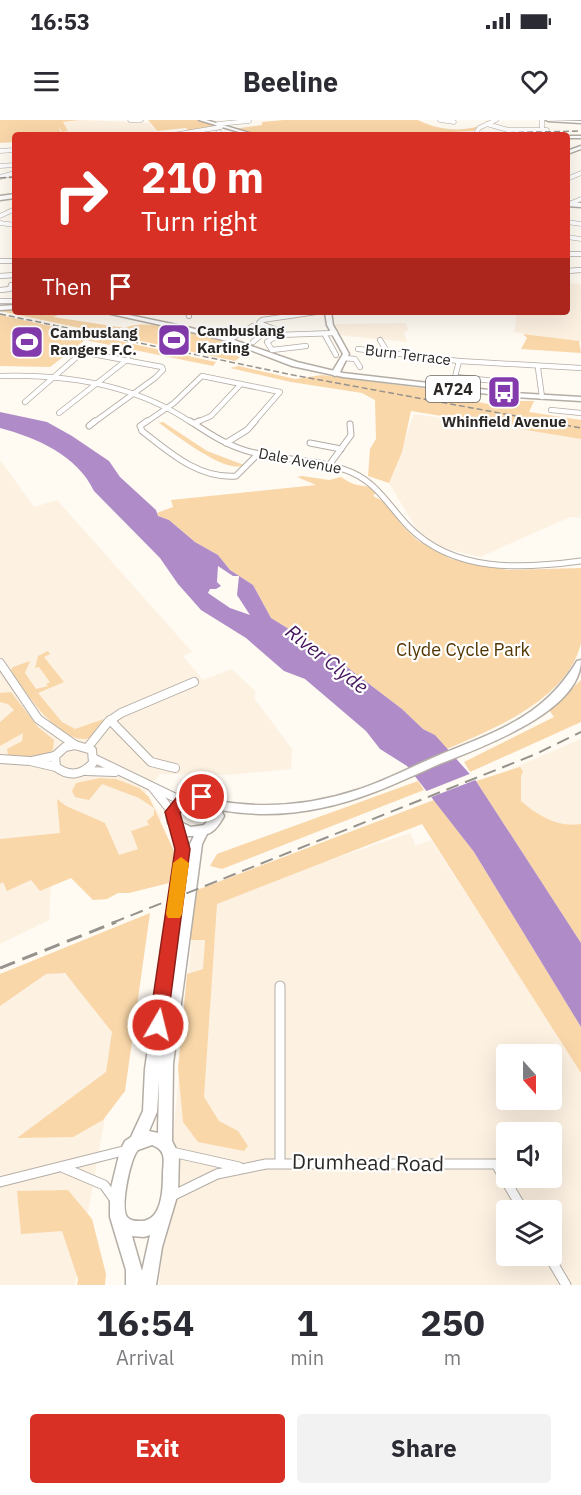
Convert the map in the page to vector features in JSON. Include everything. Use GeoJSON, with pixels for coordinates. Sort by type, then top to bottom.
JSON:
{"type":"FeatureCollection","features":[{"type":"Feature","properties":{"kind":"street"},"geometry":{"type":"LineString","coordinates":[[130,120],[139,121]]}},
{"type":"Feature","properties":{"kind":"street"},"geometry":{"type":"LineString","coordinates":[[201,120],[219,131],[249,121]]}},
{"type":"Feature","properties":{"kind":"street"},"geometry":{"type":"LineString","coordinates":[[440,120],[454,122]]}},
{"type":"Feature","properties":{"kind":"street"},"geometry":{"type":"LineString","coordinates":[[476,132],[496,120]]}},
{"type":"Feature","properties":{"kind":"street"},"geometry":{"type":"LineString","coordinates":[[542,120],[542,130]]}},
{"type":"Feature","properties":{"kind":"street"},"geometry":{"type":"LineString","coordinates":[[548,120],[581,122]]}},
{"type":"Feature","properties":{"kind":"street"},"geometry":{"type":"LineString","coordinates":[[487,124],[508,130],[547,130]]}},
{"type":"Feature","properties":{"kind":"street"},"geometry":{"type":"LineString","coordinates":[[0,290],[10,290],[11,285]]}},
{"type":"Feature","properties":{"kind":"street","name":"A724"},"geometry":{"type":"LineString","coordinates":[[129,315],[229,340],[267,356],[335,374],[452,389],[581,398]]}},
{"type":"Feature","properties":{"kind":"street"},"geometry":{"type":"LineString","coordinates":[[280,334],[277,330],[259,323],[262,320],[296,315]]}},
{"type":"Feature","properties":{"kind":"street"},"geometry":{"type":"LineString","coordinates":[[329,315],[346,354],[335,374]]}},
{"type":"Feature","properties":{"kind":"street"},"geometry":{"type":"LineString","coordinates":[[229,340],[252,326],[267,332],[253,342]]}},
{"type":"Feature","properties":{"kind":"street"},"geometry":{"type":"LineString","coordinates":[[306,346],[272,350],[267,342],[280,334],[335,333]]}},
{"type":"Feature","properties":{"kind":"street"},"geometry":{"type":"LineString","coordinates":[[325,334],[336,355]]}},
{"type":"Feature","properties":{"kind":"street"},"geometry":{"type":"LineString","coordinates":[[380,340],[388,353]]}},
{"type":"Feature","properties":{"kind":"street","name":"Burn Terrace"},"geometry":{"type":"LineString","coordinates":[[358,349],[538,368],[581,368]]}},
{"type":"Feature","properties":{"kind":"street"},"geometry":{"type":"LineString","coordinates":[[25,402],[78,356],[87,353],[162,367],[163,370],[89,426]]}},
{"type":"Feature","properties":{"kind":"street"},"geometry":{"type":"LineString","coordinates":[[344,358],[355,359],[360,367]]}},
{"type":"Feature","properties":{"kind":"street"},"geometry":{"type":"LineString","coordinates":[[59,413],[128,359]]}},
{"type":"Feature","properties":{"kind":"street"},"geometry":{"type":"LineString","coordinates":[[452,389],[459,361]]}},
{"type":"Feature","properties":{"kind":"street"},"geometry":{"type":"LineString","coordinates":[[538,368],[542,397]]}},
{"type":"Feature","properties":{"kind":"street","name":"Dale Avenue"},"geometry":{"type":"LineString","coordinates":[[0,376],[55,378],[95,384],[132,394],[166,407],[226,443],[258,454],[330,464],[375,485],[421,538],[449,554],[501,567],[544,566],[581,561]]}},
{"type":"Feature","properties":{"kind":"street"},"geometry":{"type":"LineString","coordinates":[[226,443],[247,430],[280,392],[202,376],[166,407],[142,423],[140,430],[196,469],[222,477],[233,477],[240,474],[258,454]]}},
{"type":"Feature","properties":{"kind":"street"},"geometry":{"type":"LineString","coordinates":[[456,377],[514,383]]}},
{"type":"Feature","properties":{"kind":"street"},"geometry":{"type":"LineString","coordinates":[[195,423],[217,410],[241,384]]}},
{"type":"Feature","properties":{"kind":"street"},"geometry":{"type":"LineString","coordinates":[[551,410],[581,413]]}},
{"type":"Feature","properties":{"kind":"street"},"geometry":{"type":"LineString","coordinates":[[330,464],[351,435],[350,424]]}},
{"type":"Feature","properties":{"kind":"street"},"geometry":{"type":"LineString","coordinates":[[310,443],[341,448]]}},
{"type":"Feature","properties":{"kind":"street"},"geometry":{"type":"LineString","coordinates":[[0,663],[38,719],[75,745],[88,747]]}},
{"type":"Feature","properties":{"kind":"street"},"geometry":{"type":"LineString","coordinates":[[148,1285],[154,1247],[171,1196],[166,1064],[196,844],[202,831],[216,821],[254,809],[331,801],[379,786],[488,739],[522,722],[550,703],[573,677],[581,663]]}},
{"type":"Feature","properties":{"kind":"street"},"geometry":{"type":"LineString","coordinates":[[88,747],[110,720],[194,682]]}},
{"type":"Feature","properties":{"kind":"street"},"geometry":{"type":"LineString","coordinates":[[110,720],[151,762],[175,768]]}},
{"type":"Feature","properties":{"kind":"street"},"geometry":{"type":"LineString","coordinates":[[56,767],[58,733]]}},
{"type":"Feature","properties":{"kind":"street"},"geometry":{"type":"LineString","coordinates":[[30,761],[58,753],[75,745]]}},
{"type":"Feature","properties":{"kind":"street"},"geometry":{"type":"LineString","coordinates":[[88,747],[95,759],[182,801]]}},
{"type":"Feature","properties":{"kind":"street"},"geometry":{"type":"LineString","coordinates":[[0,759],[30,761],[56,767],[68,774],[86,771],[124,772]]}},
{"type":"Feature","properties":{"kind":"street"},"geometry":{"type":"LineString","coordinates":[[86,771],[95,759]]}},
{"type":"Feature","properties":{"kind":"street"},"geometry":{"type":"LineString","coordinates":[[134,1285],[134,1270],[118,1210],[132,1146],[150,1112],[152,1070],[183,849],[172,812],[150,785]]}},
{"type":"Feature","properties":{"kind":"street"},"geometry":{"type":"LineString","coordinates":[[172,812],[182,801],[202,797],[215,805],[254,809]]}},
{"type":"Feature","properties":{"kind":"street"},"geometry":{"type":"LineString","coordinates":[[215,805],[218,810],[216,821]]}},
{"type":"Feature","properties":{"kind":"street"},"geometry":{"type":"LineString","coordinates":[[178,828],[189,832],[202,831]]}},
{"type":"Feature","properties":{"kind":"street"},"geometry":{"type":"LineString","coordinates":[[280,986],[280,1162]]}},
{"type":"Feature","properties":{"kind":"street"},"geometry":{"type":"LineString","coordinates":[[0,1182],[64,1168],[152,1138],[168,1147],[240,1167]]}},
{"type":"Feature","properties":{"kind":"street","name":"Drumhead Road"},"geometry":{"type":"LineString","coordinates":[[240,1167],[280,1162],[496,1164],[517,1200]]}},
{"type":"Feature","properties":{"kind":"street"},"geometry":{"type":"LineString","coordinates":[[171,1196],[192,1181],[240,1167]]}},
{"type":"Feature","properties":{"kind":"street"},"geometry":{"type":"LineString","coordinates":[[64,1168],[104,1185],[127,1227],[140,1230],[151,1228],[163,1219]]}},
{"type":"Feature","properties":{"kind":"street"},"geometry":{"type":"LineString","coordinates":[[555,1266],[566,1285]]}},
{"type":"Feature","properties":{"kind":"shaded area"},"geometry":{"type":"Polygon","coordinates":[[[82,120],[149,123],[156,132],[32,132],[61,123],[82,120]]]}},
{"type":"Feature","properties":{"kind":"shaded area"},"geometry":{"type":"Polygon","coordinates":[[[570,283],[581,284],[581,342],[514,332],[517,315],[570,315],[570,283]]]}},
{"type":"Feature","properties":{"kind":"shaded area"},"geometry":{"type":"Polygon","coordinates":[[[406,323],[408,330],[404,332],[407,342],[339,335],[335,324],[406,323]]]}},
{"type":"Feature","properties":{"kind":"shaded area"},"geometry":{"type":"Polygon","coordinates":[[[414,414],[581,438],[581,518],[570,517],[480,557],[439,547],[419,533],[389,483],[414,414]]]}},
{"type":"Feature","properties":{"kind":"shaded area"},"geometry":{"type":"Polygon","coordinates":[[[0,460],[34,507],[57,500],[192,652],[183,656],[203,680],[232,669],[255,691],[254,698],[292,749],[291,769],[228,775],[160,774],[145,793],[162,817],[143,853],[51,884],[49,920],[0,944],[0,460]]]}},
{"type":"Feature","properties":{"kind":"shaded area"},"geometry":{"type":"Polygon","coordinates":[[[581,739],[581,932],[481,782],[581,739]]]}},
{"type":"Feature","properties":{"kind":"shaded area"},"geometry":{"type":"Polygon","coordinates":[[[410,833],[416,846],[431,840],[581,1071],[581,1285],[159,1285],[195,905],[410,833]]]}},
{"type":"Feature","properties":{"kind":"shaded area"},"geometry":{"type":"Polygon","coordinates":[[[50,959],[120,1033],[75,1285],[0,1285],[0,983],[50,959]]]}},
{"type":"Feature","properties":{"kind":"green space"},"geometry":{"type":"Polygon","coordinates":[[[0,120],[80,120],[63,122],[68,131],[62,132],[59,127],[60,132],[12,132],[12,142],[0,143],[0,120]]]}},
{"type":"Feature","properties":{"kind":"green space"},"geometry":{"type":"Polygon","coordinates":[[[148,120],[197,120],[217,126],[190,132],[186,128],[157,131],[148,120]]]}},
{"type":"Feature","properties":{"kind":"green space"},"geometry":{"type":"Polygon","coordinates":[[[418,120],[440,128],[480,126],[473,131],[453,132],[246,132],[234,129],[262,125],[262,122],[418,120]]]}},
{"type":"Feature","properties":{"kind":"green space"},"geometry":{"type":"Polygon","coordinates":[[[12,309],[12,314],[0,311],[12,309]]]}},
{"type":"Feature","properties":{"kind":"green space"},"geometry":{"type":"Polygon","coordinates":[[[0,315],[216,362],[213,366],[85,340],[50,367],[0,366],[0,315]]]}},
{"type":"Feature","properties":{"kind":"green space"},"geometry":{"type":"Polygon","coordinates":[[[19,315],[58,315],[53,317],[125,328],[147,325],[174,328],[225,342],[217,348],[240,357],[235,361],[19,315]]]}},
{"type":"Feature","properties":{"kind":"green space"},"geometry":{"type":"Polygon","coordinates":[[[523,334],[579,341],[581,353],[521,349],[527,338],[523,334]]]}},
{"type":"Feature","properties":{"kind":"green space"},"geometry":{"type":"Polygon","coordinates":[[[239,366],[295,379],[322,375],[437,390],[437,394],[509,408],[514,401],[534,401],[529,412],[581,420],[581,439],[411,411],[402,452],[389,483],[368,476],[370,449],[376,439],[375,400],[362,393],[291,382],[230,368],[239,366]]]}},
{"type":"Feature","properties":{"kind":"green space"},"geometry":{"type":"Polygon","coordinates":[[[163,422],[207,451],[244,465],[236,467],[213,459],[159,423],[163,422]]]}},
{"type":"Feature","properties":{"kind":"green space","name":"Clyde Cycle Park"},"geometry":{"type":"Polygon","coordinates":[[[297,477],[329,480],[341,477],[352,483],[371,488],[377,492],[373,496],[387,503],[401,524],[417,540],[451,559],[508,570],[581,568],[581,643],[573,663],[561,680],[527,710],[486,732],[447,749],[435,735],[423,729],[402,709],[331,655],[271,618],[253,585],[230,570],[218,555],[195,542],[157,513],[173,507],[171,500],[316,485],[297,477]]]}},
{"type":"Feature","properties":{"kind":"green space"},"geometry":{"type":"Polygon","coordinates":[[[48,651],[50,654],[44,657],[64,682],[38,693],[62,722],[75,729],[104,719],[90,738],[79,739],[56,726],[34,703],[11,670],[13,667],[30,661],[25,673],[36,689],[48,686],[46,684],[50,682],[39,667],[35,668],[38,656],[48,651]]]}},
{"type":"Feature","properties":{"kind":"green space"},"geometry":{"type":"Polygon","coordinates":[[[581,680],[581,722],[470,772],[464,762],[554,717],[549,710],[581,680]]]}},
{"type":"Feature","properties":{"kind":"green space"},"geometry":{"type":"Polygon","coordinates":[[[11,692],[38,727],[54,740],[53,750],[37,756],[8,755],[7,749],[22,741],[23,733],[0,746],[0,722],[14,710],[8,704],[0,702],[0,693],[11,692]]]}},
{"type":"Feature","properties":{"kind":"green space"},"geometry":{"type":"Polygon","coordinates":[[[520,767],[523,771],[521,801],[549,820],[573,825],[581,824],[581,943],[476,781],[520,767]]]}},
{"type":"Feature","properties":{"kind":"green space"},"geometry":{"type":"Polygon","coordinates":[[[100,778],[116,779],[139,788],[149,797],[174,851],[169,883],[129,893],[118,893],[107,899],[93,900],[71,878],[40,891],[31,880],[7,891],[3,882],[0,884],[0,839],[60,833],[57,799],[66,806],[105,823],[119,855],[138,849],[131,831],[149,825],[147,821],[154,815],[154,808],[139,798],[102,784],[89,800],[75,797],[72,791],[76,783],[100,778]]]}},
{"type":"Feature","properties":{"kind":"green space"},"geometry":{"type":"Polygon","coordinates":[[[418,781],[424,790],[222,869],[210,866],[217,854],[418,781]]]}},
{"type":"Feature","properties":{"kind":"green space"},"geometry":{"type":"Polygon","coordinates":[[[434,800],[474,852],[581,1027],[581,1073],[422,824],[217,904],[204,1097],[219,1121],[238,1131],[248,1146],[244,1151],[198,1142],[183,1122],[178,1069],[187,974],[203,969],[205,940],[189,940],[197,890],[434,800]]]}},
{"type":"Feature","properties":{"kind":"green space"},"geometry":{"type":"Polygon","coordinates":[[[150,913],[125,1091],[103,1120],[73,1137],[17,1138],[106,1072],[112,1032],[65,973],[46,974],[0,1006],[0,974],[150,913]]]}},
{"type":"Feature","properties":{"kind":"green space"},"geometry":{"type":"Polygon","coordinates":[[[68,1190],[92,1219],[106,1274],[105,1285],[77,1285],[78,1279],[62,1231],[21,1234],[17,1191],[68,1190]]]}},
{"type":"Feature","properties":{"kind":"water","name":"River Clyde"},"geometry":{"type":"Polygon","coordinates":[[[0,412],[47,422],[109,461],[120,477],[156,510],[158,516],[169,520],[195,542],[218,555],[230,570],[253,585],[271,618],[331,655],[402,709],[423,729],[435,735],[476,781],[581,943],[581,1027],[474,852],[407,766],[380,749],[366,731],[305,679],[284,671],[246,638],[201,610],[178,584],[160,558],[94,491],[87,478],[67,458],[42,443],[0,428],[0,412]],[[218,566],[217,582],[221,586],[210,589],[208,593],[230,608],[250,615],[237,595],[239,576],[233,576],[218,566]]]}},
{"type":"Feature","properties":{"kind":"pier"},"geometry":{"type":"Polygon","coordinates":[[[472,773],[478,779],[429,798],[424,792],[472,773]]]}},
{"type":"Feature","properties":{"kind":"railway"},"geometry":{"type":"LineString","coordinates":[[538,132],[581,131]]}},
{"type":"Feature","properties":{"kind":"railway"},"geometry":{"type":"LineString","coordinates":[[0,178],[12,177]]}},
{"type":"Feature","properties":{"kind":"railway"},"geometry":{"type":"LineString","coordinates":[[0,314],[293,375],[581,428]]}},
{"type":"Feature","properties":{"kind":"railway"},"geometry":{"type":"LineString","coordinates":[[112,923],[536,754],[581,732]]}},
{"type":"Feature","properties":{"kind":"railway"},"geometry":{"type":"LineString","coordinates":[[0,968],[116,922]]}},
{"type":"Feature","properties":{"kind":"slow traffic"},"geometry":{"type":"LineString","coordinates":[[174,914],[181,863]]}},
{"type":"Feature","properties":{"kind":"place","name":"Cambuslang Karting"},"geometry":{"type":"Point","coordinates":[174,340]}},
{"type":"Feature","properties":{"kind":"place","name":"Cambuslang Rangers F.C."},"geometry":{"type":"Point","coordinates":[27,342]}},
{"type":"Feature","properties":{"kind":"place","name":"Whinfield Avenue"},"geometry":{"type":"Point","coordinates":[504,392]}},
{"type":"Feature","properties":{"kind":"route"},"geometry":{"type":"LineString","coordinates":[[158,1025],[183,849],[172,812],[182,801],[202,797]]}}]}
